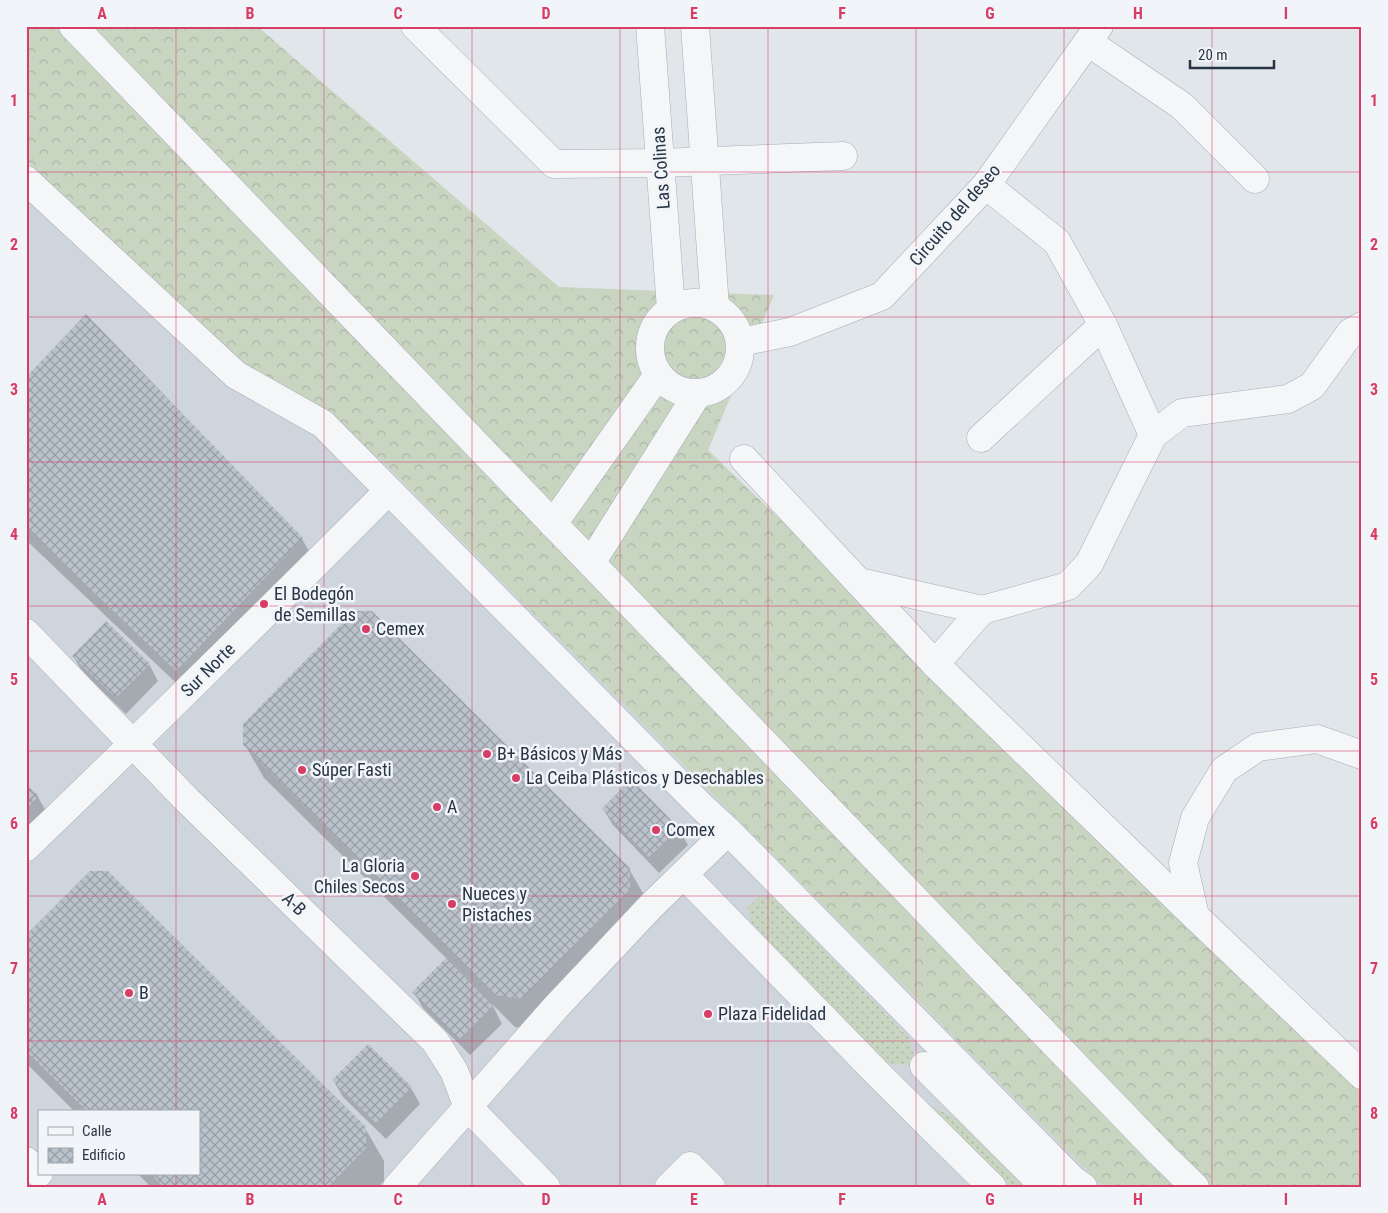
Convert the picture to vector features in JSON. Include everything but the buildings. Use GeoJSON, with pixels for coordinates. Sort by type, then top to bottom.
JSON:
{"type":"FeatureCollection","features":[{"type":"Feature","properties":{"kind":"street"},"geometry":{"type":"LineString","coordinates":[[72,26],[1152,1145],[1196,1187]]}},
{"type":"Feature","properties":{"kind":"street","name":"Las Colinas"},"geometry":{"type":"LineString","coordinates":[[650,26],[672,309]]}},
{"type":"Feature","properties":{"kind":"street"},"geometry":{"type":"LineString","coordinates":[[696,26],[714,307]]}},
{"type":"Feature","properties":{"kind":"street"},"geometry":{"type":"LineString","coordinates":[[426,30],[554,164],[660,163],[843,156]]}},
{"type":"Feature","properties":{"kind":"street"},"geometry":{"type":"LineString","coordinates":[[1094,34],[1182,106],[1255,179]]}},
{"type":"Feature","properties":{"kind":"street","name":"Circuito del deseo"},"geometry":{"type":"LineString","coordinates":[[740,342],[790,332],[882,296],[986,185],[1094,34]]}},
{"type":"Feature","properties":{"kind":"street"},"geometry":{"type":"LineString","coordinates":[[26,180],[236,375],[323,424],[1073,1180],[1083,1187]]}},
{"type":"Feature","properties":{"kind":"street"},"geometry":{"type":"LineString","coordinates":[[986,185],[1057,242],[1103,325],[1153,435]]}},
{"type":"Feature","properties":{"kind":"street"},"geometry":{"type":"LineString","coordinates":[[685,303],[700,303],[714,307],[727,315],[736,327],[740,342],[738,364],[725,382],[713,390],[698,393],[683,392],[669,385],[658,375],[652,361],[649,346],[652,332],[660,319],[672,309],[685,303]]}},
{"type":"Feature","properties":{"kind":"street"},"geometry":{"type":"LineString","coordinates":[[981,438],[1103,325]]}},
{"type":"Feature","properties":{"kind":"street"},"geometry":{"type":"LineString","coordinates":[[859,582],[982,610],[1068,586],[1089,564],[1153,435],[1182,413],[1288,399],[1312,386],[1352,332],[1362,326]]}},
{"type":"Feature","properties":{"kind":"street"},"geometry":{"type":"LineString","coordinates":[[553,524],[658,375]]}},
{"type":"Feature","properties":{"kind":"street"},"geometry":{"type":"LineString","coordinates":[[591,563],[698,393]]}},
{"type":"Feature","properties":{"kind":"street"},"geometry":{"type":"LineString","coordinates":[[744,459],[935,664],[1362,1075]]}},
{"type":"Feature","properties":{"kind":"street","name":"Sur Norte"},"geometry":{"type":"LineString","coordinates":[[26,847],[134,744],[319,562],[388,491]]}},
{"type":"Feature","properties":{"kind":"street"},"geometry":{"type":"LineString","coordinates":[[935,664],[982,610]]}},
{"type":"Feature","properties":{"kind":"street","name":"A-B"},"geometry":{"type":"LineString","coordinates":[[26,633],[191,804],[434,1041],[454,1071],[468,1107],[546,1187]]}},
{"type":"Feature","properties":{"kind":"street"},"geometry":{"type":"LineString","coordinates":[[1195,916],[1183,863],[1196,818],[1224,770],[1258,748],[1317,739],[1362,755]]}},
{"type":"Feature","properties":{"kind":"street"},"geometry":{"type":"LineString","coordinates":[[397,1187],[556,1007],[652,905],[728,831]]}},
{"type":"Feature","properties":{"kind":"street"},"geometry":{"type":"LineString","coordinates":[[684,875],[881,1077],[992,1187]]}},
{"type":"Feature","properties":{"kind":"street"},"geometry":{"type":"LineString","coordinates":[[881,1077],[924,1066],[950,1056]]}},
{"type":"Feature","properties":{"kind":"street"},"geometry":{"type":"LineString","coordinates":[[924,1066],[1044,1187]]}},
{"type":"Feature","properties":{"kind":"street"},"geometry":{"type":"LineString","coordinates":[[26,1161],[38,1173]]}},
{"type":"Feature","properties":{"kind":"street"},"geometry":{"type":"LineString","coordinates":[[669,1187],[690,1166],[711,1187]]}},
{"type":"Feature","properties":{"kind":"street"},"geometry":{"type":"LineString","coordinates":[[41,1176],[52,1187]]}},
{"type":"Feature","properties":{"kind":"shaded area"},"geometry":{"type":"Polygon","coordinates":[[[26,160],[232,371],[379,458],[1103,1187],[26,1187],[26,160]]]}},
{"type":"Feature","properties":{"kind":"green space"},"geometry":{"type":"Polygon","coordinates":[[[26,26],[257,26],[559,287],[774,295],[708,450],[1362,1081],[1362,1187],[1103,1187],[379,458],[232,371],[26,160],[26,26]]]}},
{"type":"Feature","properties":{"kind":"green space"},"geometry":{"type":"Polygon","coordinates":[[[759,897],[773,897],[909,1038],[917,1066],[887,1063],[751,922],[748,907],[759,897]]]}},
{"type":"Feature","properties":{"kind":"green space"},"geometry":{"type":"Polygon","coordinates":[[[925,1103],[976,1129],[1033,1187],[1012,1187],[925,1103]]]}},
{"type":"Feature","properties":{"kind":"place","name":"El Bodegón de Semillas"},"geometry":{"type":"Point","coordinates":[264,604]}},
{"type":"Feature","properties":{"kind":"place","name":"Cemex"},"geometry":{"type":"Point","coordinates":[366,629]}},
{"type":"Feature","properties":{"kind":"place","name":"B+ Básicos y Más"},"geometry":{"type":"Point","coordinates":[487,754]}},
{"type":"Feature","properties":{"kind":"place","name":"Súper Fasti"},"geometry":{"type":"Point","coordinates":[302,770]}},
{"type":"Feature","properties":{"kind":"place","name":"La Ceiba Plásticos y Desechables"},"geometry":{"type":"Point","coordinates":[516,778]}},
{"type":"Feature","properties":{"kind":"place","name":"A"},"geometry":{"type":"Point","coordinates":[437,807]}},
{"type":"Feature","properties":{"kind":"place","name":"Comex"},"geometry":{"type":"Point","coordinates":[656,830]}},
{"type":"Feature","properties":{"kind":"place","name":"La Gloria Chiles Secos"},"geometry":{"type":"Point","coordinates":[415,876]}},
{"type":"Feature","properties":{"kind":"place","name":"Nueces y Pistaches"},"geometry":{"type":"Point","coordinates":[452,904]}},
{"type":"Feature","properties":{"kind":"place","name":"B"},"geometry":{"type":"Point","coordinates":[129,993]}},
{"type":"Feature","properties":{"kind":"place","name":"Plaza Fidelidad"},"geometry":{"type":"Point","coordinates":[708,1014]}}]}
